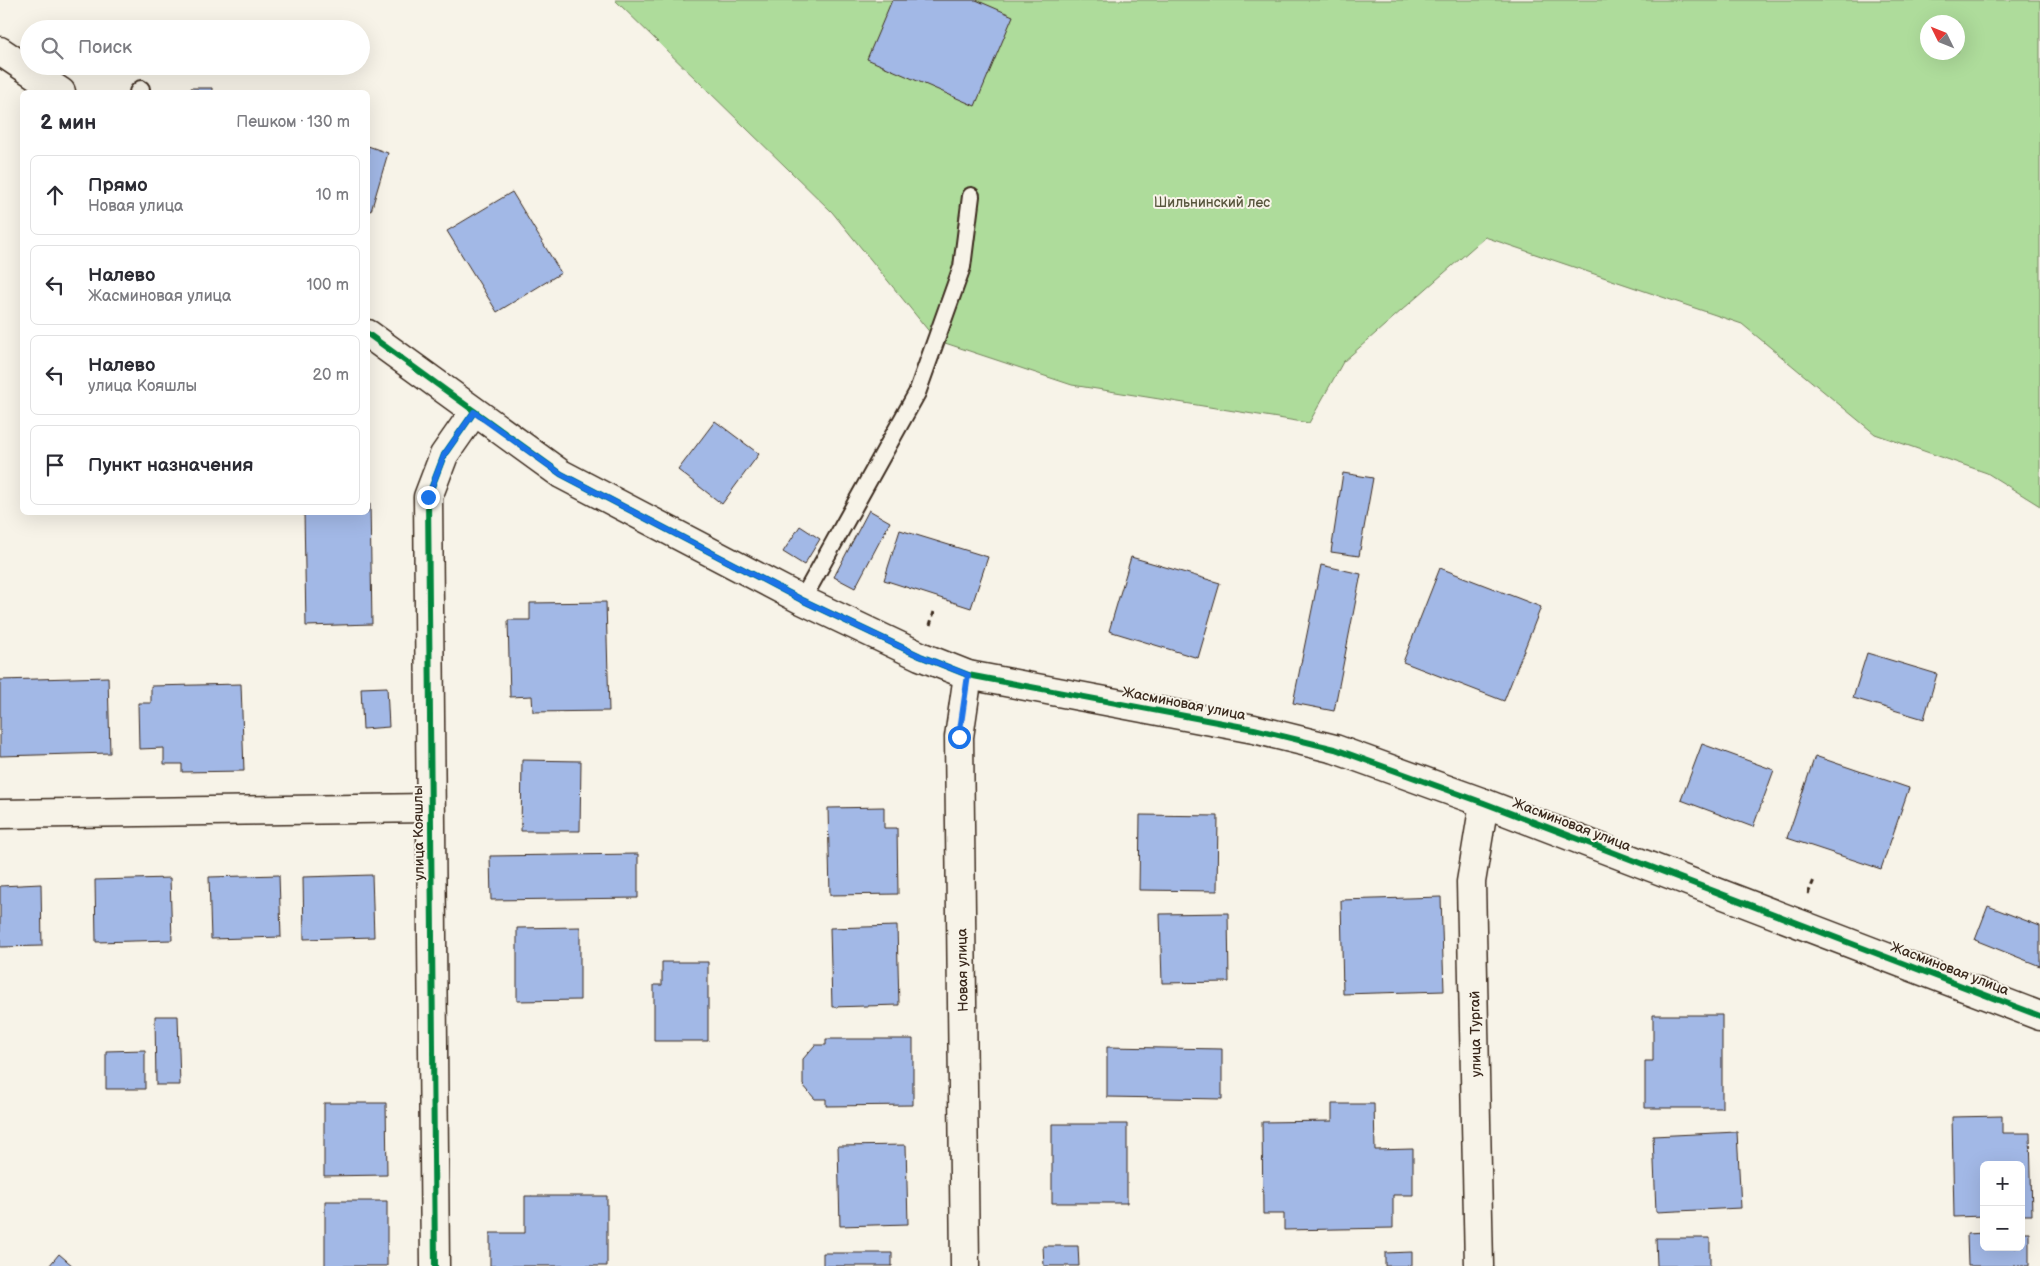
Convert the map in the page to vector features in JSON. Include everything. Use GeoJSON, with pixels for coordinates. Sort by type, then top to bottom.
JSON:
{"type":"FeatureCollection","features":[{"type":"Feature","properties":{"kind":"street"},"geometry":{"type":"LineString","coordinates":[[0,51],[20,64]]}},
{"type":"Feature","properties":{"kind":"street"},"geometry":{"type":"LineString","coordinates":[[36,75],[58,90]]}},
{"type":"Feature","properties":{"kind":"street","name":"Жасминовая улица"},"geometry":{"type":"LineString","coordinates":[[370,335],[561,474],[802,600],[920,656],[968,675],[1254,729],[1335,749],[1484,803],[2040,1016]]}},
{"type":"Feature","properties":{"kind":"street","name":"улица Кояшлы"},"geometry":{"type":"LineString","coordinates":[[436,1266],[428,497],[444,455],[474,412]]}},
{"type":"Feature","properties":{"kind":"street","name":"Новая улица"},"geometry":{"type":"LineString","coordinates":[[965,1266],[959,737],[968,675]]}},
{"type":"Feature","properties":{"kind":"street","name":"улица Тургай"},"geometry":{"type":"LineString","coordinates":[[1480,1266],[1471,882],[1484,803]]}},
{"type":"Feature","properties":{"kind":"street"},"geometry":{"type":"LineString","coordinates":[[0,814],[430,808]]}},
{"type":"Feature","properties":{"kind":"lane"},"geometry":{"type":"LineString","coordinates":[[802,600],[917,394],[962,267],[971,196]]}},
{"type":"Feature","properties":{"kind":"green space","name":"Шильнинский лес"},"geometry":{"type":"Polygon","coordinates":[[[615,0],[2040,0],[2040,506],[1987,473],[1875,434],[1742,324],[1485,237],[1343,362],[1309,423],[1072,385],[936,340],[832,212],[615,0]]]}},
{"type":"Feature","properties":{"kind":"building"},"geometry":{"type":"Polygon","coordinates":[[[892,0],[976,0],[1013,16],[975,106],[867,59],[892,0]]]}},
{"type":"Feature","properties":{"kind":"building"},"geometry":{"type":"Polygon","coordinates":[[[191,88],[212,88],[212,90],[191,90],[191,88]]]}},
{"type":"Feature","properties":{"kind":"building"},"geometry":{"type":"Polygon","coordinates":[[[370,147],[388,153],[370,211],[370,147]]]}},
{"type":"Feature","properties":{"kind":"building"},"geometry":{"type":"Polygon","coordinates":[[[512,192],[561,273],[497,312],[447,231],[512,192]]]}},
{"type":"Feature","properties":{"kind":"building"},"geometry":{"type":"Polygon","coordinates":[[[715,421],[759,454],[722,504],[678,470],[715,421]]]}},
{"type":"Feature","properties":{"kind":"building"},"geometry":{"type":"Polygon","coordinates":[[[1343,473],[1373,478],[1359,556],[1331,552],[1343,473]]]}},
{"type":"Feature","properties":{"kind":"building"},"geometry":{"type":"Polygon","coordinates":[[[370,503],[372,624],[306,626],[304,515],[370,515],[370,503]]]}},
{"type":"Feature","properties":{"kind":"building"},"geometry":{"type":"Polygon","coordinates":[[[869,510],[890,522],[855,588],[834,577],[869,510]]]}},
{"type":"Feature","properties":{"kind":"building"},"geometry":{"type":"Polygon","coordinates":[[[800,526],[820,539],[804,565],[783,552],[800,526]]]}},
{"type":"Feature","properties":{"kind":"building"},"geometry":{"type":"Polygon","coordinates":[[[900,530],[988,557],[971,608],[884,580],[900,530]]]}},
{"type":"Feature","properties":{"kind":"building"},"geometry":{"type":"Polygon","coordinates":[[[1131,557],[1220,583],[1198,658],[1109,631],[1131,557]]]}},
{"type":"Feature","properties":{"kind":"building"},"geometry":{"type":"Polygon","coordinates":[[[1321,565],[1361,574],[1334,711],[1293,703],[1321,565]]]}},
{"type":"Feature","properties":{"kind":"building"},"geometry":{"type":"Polygon","coordinates":[[[1440,568],[1541,607],[1504,701],[1403,662],[1440,568]]]}},
{"type":"Feature","properties":{"kind":"building"},"geometry":{"type":"Polygon","coordinates":[[[606,602],[609,711],[533,712],[532,696],[510,697],[508,620],[530,620],[530,603],[606,602]]]}},
{"type":"Feature","properties":{"kind":"building"},"geometry":{"type":"Polygon","coordinates":[[[1867,653],[1937,674],[1924,719],[1853,698],[1867,653]]]}},
{"type":"Feature","properties":{"kind":"building"},"geometry":{"type":"Polygon","coordinates":[[[108,677],[110,753],[0,756],[0,680],[108,677]]]}},
{"type":"Feature","properties":{"kind":"building"},"geometry":{"type":"Polygon","coordinates":[[[241,684],[244,771],[182,772],[182,764],[164,764],[164,748],[139,749],[138,703],[151,703],[151,686],[241,684]]]}},
{"type":"Feature","properties":{"kind":"building"},"geometry":{"type":"Polygon","coordinates":[[[387,687],[389,727],[363,729],[361,688],[387,687]]]}},
{"type":"Feature","properties":{"kind":"building"},"geometry":{"type":"Polygon","coordinates":[[[1702,744],[1774,770],[1753,827],[1681,800],[1702,744]]]}},
{"type":"Feature","properties":{"kind":"building"},"geometry":{"type":"Polygon","coordinates":[[[1815,756],[1909,788],[1881,869],[1787,838],[1815,756]]]}},
{"type":"Feature","properties":{"kind":"building"},"geometry":{"type":"Polygon","coordinates":[[[522,760],[581,761],[580,831],[521,831],[522,760]]]}},
{"type":"Feature","properties":{"kind":"building"},"geometry":{"type":"Polygon","coordinates":[[[884,807],[884,828],[897,828],[898,894],[830,895],[828,808],[884,807]]]}},
{"type":"Feature","properties":{"kind":"building"},"geometry":{"type":"Polygon","coordinates":[[[1140,815],[1218,816],[1217,891],[1139,890],[1140,815]]]}},
{"type":"Feature","properties":{"kind":"building"},"geometry":{"type":"Polygon","coordinates":[[[638,854],[638,898],[491,900],[490,856],[638,854]]]}},
{"type":"Feature","properties":{"kind":"building"},"geometry":{"type":"Polygon","coordinates":[[[279,875],[281,937],[211,939],[209,877],[279,875]]]}},
{"type":"Feature","properties":{"kind":"building"},"geometry":{"type":"Polygon","coordinates":[[[372,875],[374,937],[304,939],[303,877],[372,875]]]}},
{"type":"Feature","properties":{"kind":"building"},"geometry":{"type":"Polygon","coordinates":[[[170,878],[172,940],[96,942],[95,880],[170,878]]]}},
{"type":"Feature","properties":{"kind":"building"},"geometry":{"type":"Polygon","coordinates":[[[41,884],[42,946],[0,947],[0,886],[41,884]]]}},
{"type":"Feature","properties":{"kind":"building"},"geometry":{"type":"Polygon","coordinates":[[[1441,897],[1444,991],[1343,994],[1341,900],[1441,897]]]}},
{"type":"Feature","properties":{"kind":"building"},"geometry":{"type":"Polygon","coordinates":[[[1988,906],[2040,926],[2040,966],[1975,940],[1988,906]]]}},
{"type":"Feature","properties":{"kind":"building"},"geometry":{"type":"Polygon","coordinates":[[[1228,913],[1229,982],[1162,983],[1160,914],[1228,913]]]}},
{"type":"Feature","properties":{"kind":"building"},"geometry":{"type":"Polygon","coordinates":[[[897,926],[899,1005],[832,1007],[830,928],[897,926]]]}},
{"type":"Feature","properties":{"kind":"building"},"geometry":{"type":"Polygon","coordinates":[[[580,927],[580,1000],[517,1001],[517,928],[580,927]]]}},
{"type":"Feature","properties":{"kind":"building"},"geometry":{"type":"Polygon","coordinates":[[[662,962],[708,962],[708,1041],[654,1041],[654,985],[662,985],[662,962]]]}},
{"type":"Feature","properties":{"kind":"building"},"geometry":{"type":"Polygon","coordinates":[[[1653,1015],[1722,1015],[1722,1108],[1645,1108],[1645,1061],[1653,1061],[1653,1015]]]}},
{"type":"Feature","properties":{"kind":"building"},"geometry":{"type":"Polygon","coordinates":[[[155,1016],[178,1016],[180,1085],[156,1085],[155,1016]]]}},
{"type":"Feature","properties":{"kind":"building"},"geometry":{"type":"Polygon","coordinates":[[[826,1039],[913,1039],[913,1105],[826,1106],[826,1099],[815,1099],[803,1085],[803,1059],[815,1045],[826,1045],[826,1039]]]}},
{"type":"Feature","properties":{"kind":"building"},"geometry":{"type":"Polygon","coordinates":[[[1107,1047],[1222,1049],[1222,1099],[1107,1097],[1107,1047]]]}},
{"type":"Feature","properties":{"kind":"building"},"geometry":{"type":"Polygon","coordinates":[[[145,1050],[145,1089],[106,1089],[106,1051],[145,1050]]]}},
{"type":"Feature","properties":{"kind":"building"},"geometry":{"type":"Polygon","coordinates":[[[324,1103],[386,1103],[387,1175],[324,1176],[324,1103]]]}},
{"type":"Feature","properties":{"kind":"building"},"geometry":{"type":"Polygon","coordinates":[[[1332,1104],[1374,1104],[1375,1150],[1413,1149],[1413,1195],[1393,1195],[1393,1228],[1284,1230],[1284,1214],[1263,1214],[1262,1122],[1332,1121],[1332,1104]]]}},
{"type":"Feature","properties":{"kind":"building"},"geometry":{"type":"Polygon","coordinates":[[[2002,1116],[2002,1133],[2030,1133],[2032,1215],[2025,1215],[2025,1161],[1980,1161],[1980,1216],[1954,1217],[1952,1117],[2002,1116]]]}},
{"type":"Feature","properties":{"kind":"building"},"geometry":{"type":"Polygon","coordinates":[[[1052,1124],[1127,1124],[1127,1203],[1052,1203],[1052,1124]]]}},
{"type":"Feature","properties":{"kind":"building"},"geometry":{"type":"Polygon","coordinates":[[[1737,1132],[1741,1208],[1656,1212],[1653,1136],[1737,1132]]]}},
{"type":"Feature","properties":{"kind":"building"},"geometry":{"type":"Polygon","coordinates":[[[906,1145],[908,1224],[840,1226],[838,1146],[906,1145]]]}},
{"type":"Feature","properties":{"kind":"building"},"geometry":{"type":"Polygon","coordinates":[[[525,1196],[607,1196],[607,1266],[490,1266],[490,1233],[525,1233],[525,1196]]]}},
{"type":"Feature","properties":{"kind":"building"},"geometry":{"type":"Polygon","coordinates":[[[325,1201],[387,1201],[387,1266],[325,1266],[325,1201]]]}},
{"type":"Feature","properties":{"kind":"building"},"geometry":{"type":"Polygon","coordinates":[[[2025,1232],[2029,1232],[2029,1266],[1968,1266],[1967,1234],[1980,1233],[1980,1251],[2025,1251],[2025,1232]]]}},
{"type":"Feature","properties":{"kind":"building"},"geometry":{"type":"Polygon","coordinates":[[[1656,1238],[1710,1238],[1710,1266],[1657,1266],[1656,1238]]]}},
{"type":"Feature","properties":{"kind":"building"},"geometry":{"type":"Polygon","coordinates":[[[1043,1246],[1078,1246],[1079,1266],[1044,1266],[1043,1246]]]}},
{"type":"Feature","properties":{"kind":"building"},"geometry":{"type":"Polygon","coordinates":[[[1412,1252],[1412,1266],[1385,1266],[1385,1253],[1412,1252]]]}},
{"type":"Feature","properties":{"kind":"building"},"geometry":{"type":"Polygon","coordinates":[[[823,1253],[892,1253],[892,1266],[823,1266],[823,1253]]]}},
{"type":"Feature","properties":{"kind":"building"},"geometry":{"type":"Polygon","coordinates":[[[59,1254],[73,1266],[49,1266],[59,1254]]]}},
{"type":"Feature","properties":{"kind":"cycle path"},"geometry":{"type":"LineString","coordinates":[[370,335],[561,474],[802,600],[920,656],[968,675],[1254,729],[1335,749],[1484,803],[2040,1016]]}},
{"type":"Feature","properties":{"kind":"cycle path"},"geometry":{"type":"LineString","coordinates":[[435,1266],[428,497],[444,455],[474,412]]}},
{"type":"Feature","properties":{"kind":"route"},"geometry":{"type":"LineString","coordinates":[[428,497],[444,455],[474,412],[561,474],[802,600],[920,656],[968,675],[959,737]]}}]}
